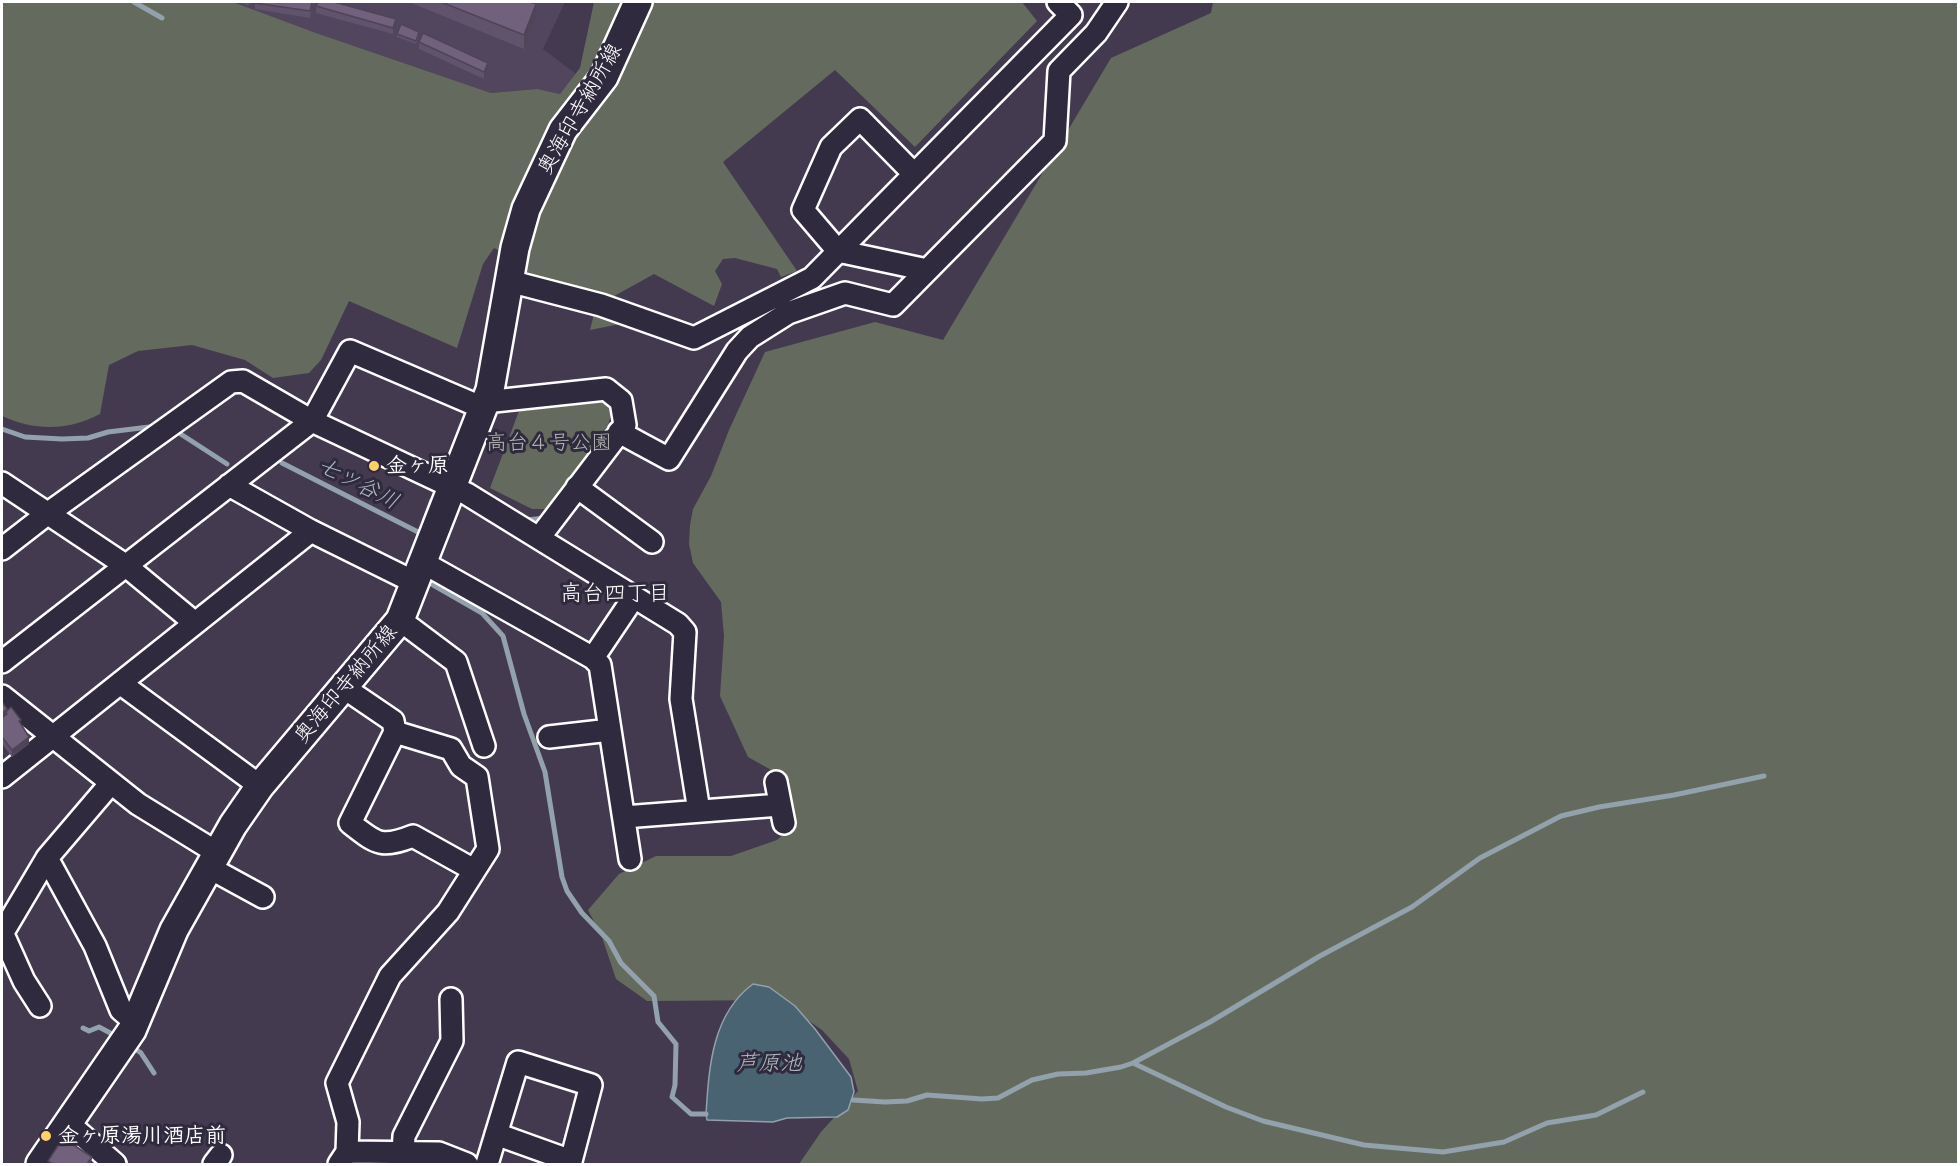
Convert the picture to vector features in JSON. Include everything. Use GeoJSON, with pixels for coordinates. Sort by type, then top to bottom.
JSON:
{"type":"FeatureCollection","features":[{"type":"Feature","properties":{"kind":"main road","name":"奥海印寺納所線"},"geometry":{"type":"LineString","coordinates":[[40,1164],[135,1022],[174,930],[212,860],[260,786],[399,620],[490,390],[515,248],[526,209],[563,130],[604,77],[638,2]]}},
{"type":"Feature","properties":{"kind":"street"},"geometry":{"type":"LineString","coordinates":[[509,281],[601,305],[693,338],[812,278],[1071,15],[1058,2]]}},
{"type":"Feature","properties":{"kind":"street"},"geometry":{"type":"LineString","coordinates":[[619,432],[669,459],[737,351],[750,337],[788,314],[845,293],[893,305],[1055,141],[1059,71],[1096,33],[1117,2]]}},
{"type":"Feature","properties":{"kind":"street"},"geometry":{"type":"LineString","coordinates":[[914,174],[860,119],[831,147],[803,210],[838,251],[927,270]]}},
{"type":"Feature","properties":{"kind":"street"},"geometry":{"type":"LineString","coordinates":[[2,662],[312,421],[350,351],[484,405],[606,389],[621,401],[625,424],[539,538]]}},
{"type":"Feature","properties":{"kind":"street"},"geometry":{"type":"LineString","coordinates":[[2,549],[46,514],[231,382],[243,381],[312,421],[467,494],[678,624],[685,633],[681,699],[699,811]]}},
{"type":"Feature","properties":{"kind":"street"},"geometry":{"type":"LineString","coordinates":[[2,483],[125,565],[195,623]]}},
{"type":"Feature","properties":{"kind":"street"},"geometry":{"type":"LineString","coordinates":[[229,485],[311,531],[418,572],[593,658],[600,665],[630,859]]}},
{"type":"Feature","properties":{"kind":"street"},"geometry":{"type":"LineString","coordinates":[[577,487],[652,542]]}},
{"type":"Feature","properties":{"kind":"street"},"geometry":{"type":"LineString","coordinates":[[2,777],[311,531]]}},
{"type":"Feature","properties":{"kind":"street"},"geometry":{"type":"LineString","coordinates":[[593,658],[634,597]]}},
{"type":"Feature","properties":{"kind":"street"},"geometry":{"type":"LineString","coordinates":[[399,620],[456,662],[484,746]]}},
{"type":"Feature","properties":{"kind":"street"},"geometry":{"type":"LineString","coordinates":[[120,683],[260,786]]}},
{"type":"Feature","properties":{"kind":"street"},"geometry":{"type":"LineString","coordinates":[[343,687],[393,721],[395,732],[350,822],[373,840],[393,844],[413,836],[474,870]]}},
{"type":"Feature","properties":{"kind":"street"},"geometry":{"type":"LineString","coordinates":[[2,696],[138,804],[263,897]]}},
{"type":"Feature","properties":{"kind":"street"},"geometry":{"type":"LineString","coordinates":[[549,737],[610,730]]}},
{"type":"Feature","properties":{"kind":"street"},"geometry":{"type":"LineString","coordinates":[[395,732],[451,749],[461,766],[477,777],[488,849],[448,912],[390,976],[337,1083],[348,1122],[343,1158],[403,1153],[439,1153],[467,1164]]}},
{"type":"Feature","properties":{"kind":"street"},"geometry":{"type":"LineString","coordinates":[[624,817],[699,811],[782,814],[776,782]]}},
{"type":"Feature","properties":{"kind":"street"},"geometry":{"type":"LineString","coordinates":[[40,1006],[24,981],[2,933],[47,858],[111,783]]}},
{"type":"Feature","properties":{"kind":"street"},"geometry":{"type":"LineString","coordinates":[[47,858],[95,946],[121,1010],[135,1022]]}},
{"type":"Feature","properties":{"kind":"street"},"geometry":{"type":"LineString","coordinates":[[403,1153],[404,1136],[452,1041],[452,999]]}},
{"type":"Feature","properties":{"kind":"street"},"geometry":{"type":"LineString","coordinates":[[487,1164],[496,1134],[519,1062],[591,1085],[571,1161],[496,1134]]}},
{"type":"Feature","properties":{"kind":"street"},"geometry":{"type":"LineString","coordinates":[[68,1123],[115,1164]]}},
{"type":"Feature","properties":{"kind":"shaded area"},"geometry":{"type":"Polygon","coordinates":[[[233,2],[565,2],[543,49],[576,74],[560,94],[537,89],[491,93],[233,2]]]}},
{"type":"Feature","properties":{"kind":"green space"},"geometry":{"type":"Polygon","coordinates":[[[2,2],[233,2],[491,93],[537,89],[560,94],[580,68],[594,2],[1022,2],[1037,21],[915,147],[835,70],[723,162],[797,271],[781,277],[777,269],[735,258],[723,259],[715,271],[722,284],[714,306],[654,274],[607,300],[529,280],[523,272],[524,263],[494,248],[483,264],[457,348],[349,301],[321,360],[309,373],[273,378],[245,360],[192,345],[138,351],[109,365],[100,414],[76,424],[51,427],[27,424],[2,416],[2,2]]]}},
{"type":"Feature","properties":{"kind":"green space"},"geometry":{"type":"Polygon","coordinates":[[[1213,2],[1958,2],[1958,1164],[799,1164],[821,1132],[858,1091],[849,1059],[822,1030],[779,1000],[647,1001],[616,979],[602,937],[588,910],[619,874],[656,856],[731,856],[777,840],[796,823],[789,780],[748,757],[720,696],[724,636],[721,602],[693,563],[689,544],[693,509],[711,476],[729,430],[765,352],[875,322],[943,340],[1111,58],[1211,13],[1213,2]]]}},
{"type":"Feature","properties":{"kind":"green space"},"geometry":{"type":"Polygon","coordinates":[[[595,310],[635,321],[590,330],[595,310]]]}},
{"type":"Feature","properties":{"kind":"green space","name":"高台４号公園"},"geometry":{"type":"Polygon","coordinates":[[[602,402],[613,409],[608,425],[550,509],[532,509],[490,488],[522,403],[602,402]]]}},
{"type":"Feature","properties":{"kind":"water","name":"芦原池"},"geometry":{"type":"Polygon","coordinates":[[[753,984],[769,987],[795,1006],[815,1029],[851,1077],[854,1092],[848,1110],[837,1117],[787,1118],[773,1122],[707,1120],[709,1078],[715,1043],[729,1010],[739,996],[753,984]]]}},
{"type":"Feature","properties":{"kind":"building"},"geometry":{"type":"Polygon","coordinates":[[[255,2],[312,2],[310,11],[255,2]]]}},
{"type":"Feature","properties":{"kind":"building"},"geometry":{"type":"Polygon","coordinates":[[[318,2],[334,2],[396,19],[393,28],[316,6],[318,2]]]}},
{"type":"Feature","properties":{"kind":"building"},"geometry":{"type":"Polygon","coordinates":[[[441,2],[529,2],[536,4],[524,35],[441,2]]]}},
{"type":"Feature","properties":{"kind":"building"},"geometry":{"type":"Polygon","coordinates":[[[401,24],[419,32],[416,41],[397,34],[401,24]]]}},
{"type":"Feature","properties":{"kind":"building"},"geometry":{"type":"Polygon","coordinates":[[[423,33],[488,63],[484,72],[419,42],[423,33]]]}},
{"type":"Feature","properties":{"kind":"building"},"geometry":{"type":"Polygon","coordinates":[[[2,702],[7,709],[2,713],[2,702]]]}},
{"type":"Feature","properties":{"kind":"building"},"geometry":{"type":"Polygon","coordinates":[[[11,707],[21,720],[19,721],[29,737],[12,750],[2,737],[2,718],[11,707]]]}},
{"type":"Feature","properties":{"kind":"building"},"geometry":{"type":"Polygon","coordinates":[[[63,1138],[92,1157],[87,1164],[53,1164],[48,1161],[63,1138]]]}},
{"type":"Feature","properties":{"kind":"waterway"},"geometry":{"type":"LineString","coordinates":[[134,2],[162,18]]}},
{"type":"Feature","properties":{"kind":"waterway","name":"七ツ谷川"},"geometry":{"type":"LineString","coordinates":[[2,429],[25,437],[62,439],[88,438],[108,432],[149,427]]}},
{"type":"Feature","properties":{"kind":"waterway","name":"七ツ谷川"},"geometry":{"type":"LineString","coordinates":[[176,431],[227,464]]}},
{"type":"Feature","properties":{"kind":"waterway","name":"七ツ谷川"},"geometry":{"type":"LineString","coordinates":[[282,463],[420,533],[422,528]]}},
{"type":"Feature","properties":{"kind":"waterway"},"geometry":{"type":"LineString","coordinates":[[425,519],[432,500]]}},
{"type":"Feature","properties":{"kind":"waterway"},"geometry":{"type":"LineString","coordinates":[[526,520],[546,518]]}},
{"type":"Feature","properties":{"kind":"waterway"},"geometry":{"type":"LineString","coordinates":[[428,582],[482,613],[503,636],[524,714],[545,772],[562,877],[567,891],[582,913],[609,941],[621,963],[654,996],[658,1022],[676,1044],[675,1085],[672,1097],[691,1114],[706,1114]]}},
{"type":"Feature","properties":{"kind":"waterway"},"geometry":{"type":"LineString","coordinates":[[853,1100],[907,1101],[927,1095],[998,1098],[1032,1080],[1058,1074],[1086,1073],[1133,1063],[1210,1022],[1320,956],[1412,907],[1480,858],[1561,816],[1764,776]]}},
{"type":"Feature","properties":{"kind":"waterway"},"geometry":{"type":"LineString","coordinates":[[83,1028],[89,1031],[99,1027],[114,1035]]}},
{"type":"Feature","properties":{"kind":"waterway"},"geometry":{"type":"LineString","coordinates":[[134,1048],[141,1053],[154,1073]]}},
{"type":"Feature","properties":{"kind":"waterway"},"geometry":{"type":"LineString","coordinates":[[1133,1063],[1226,1107],[1263,1121],[1364,1145],[1443,1152],[1504,1142],[1547,1123],[1596,1115],[1643,1092]]}},
{"type":"Feature","properties":{"kind":"place","name":"金ヶ原"},"geometry":{"type":"Point","coordinates":[374,466]}},
{"type":"Feature","properties":{"kind":"place","name":"金ヶ原湯川酒店前"},"geometry":{"type":"Point","coordinates":[46,1136]}},
{"type":"Feature","properties":{"kind":"district","name":"高台四丁目"},"geometry":{"type":"Point","coordinates":[615,594]}}]}
